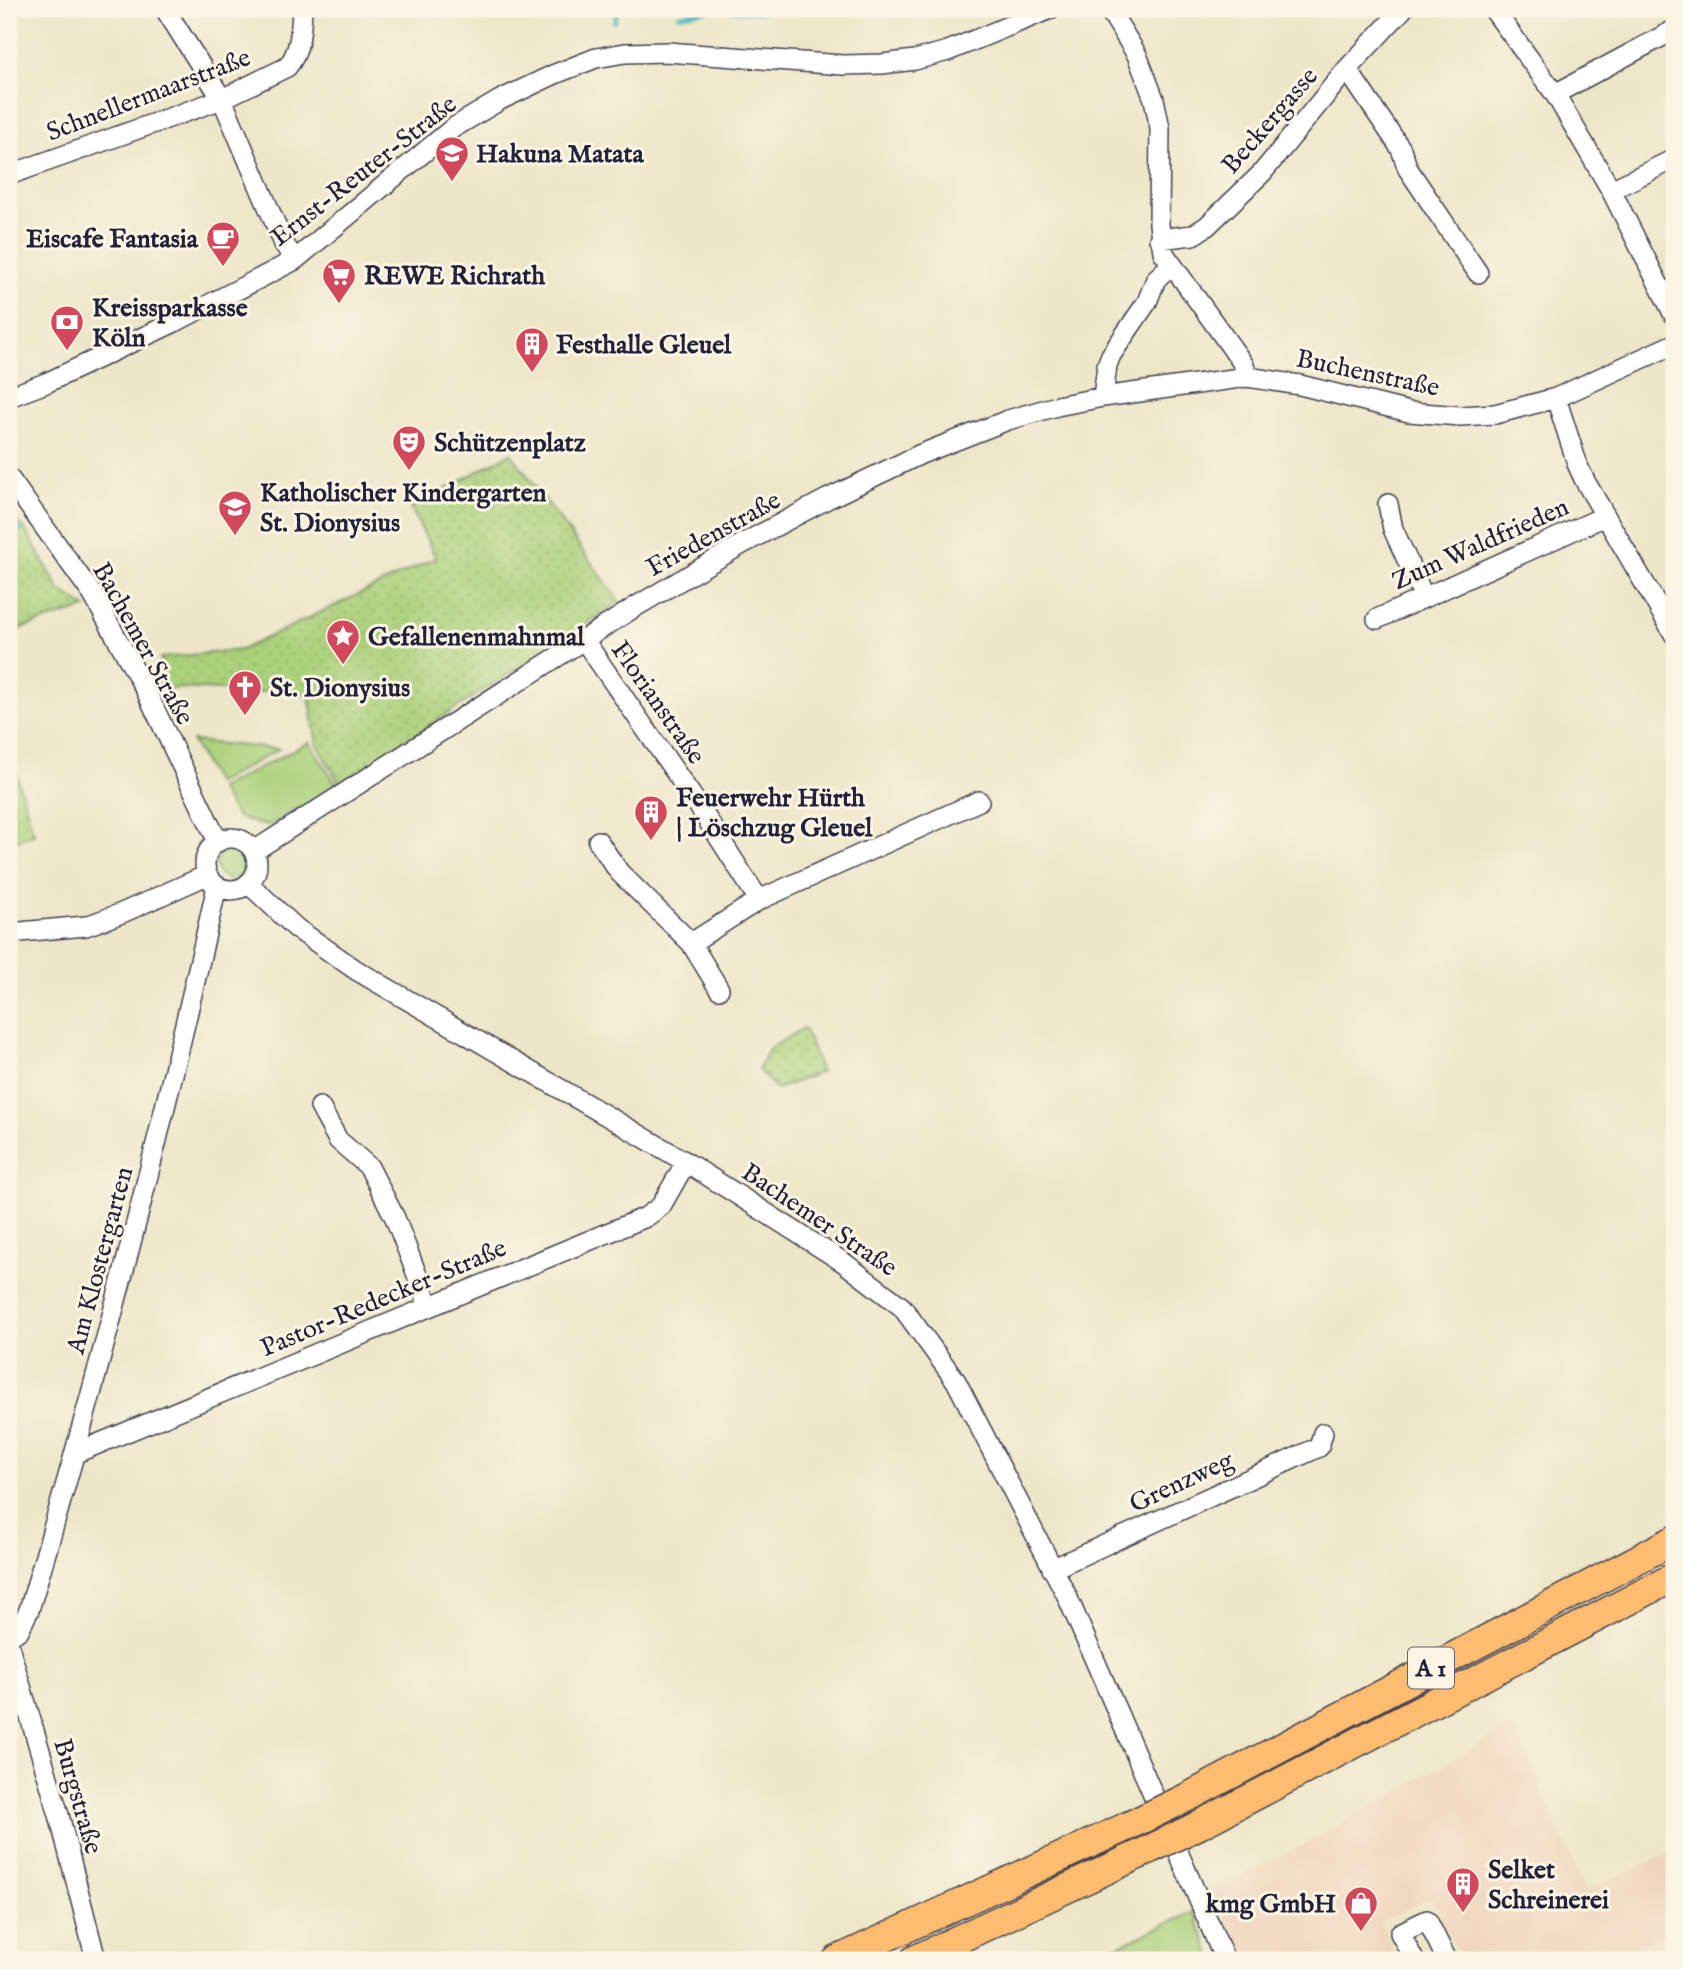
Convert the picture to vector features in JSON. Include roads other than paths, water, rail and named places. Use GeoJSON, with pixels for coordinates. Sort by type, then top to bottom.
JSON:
{"type":"FeatureCollection","features":[{"type":"Feature","properties":{"kind":"highway","name":"A 1"},"geometry":{"type":"LineString","coordinates":[[837,1960],[1188,1797],[1674,1539]]}},
{"type":"Feature","properties":{"kind":"highway","name":"A 1"},"geometry":{"type":"LineString","coordinates":[[914,1960],[1199,1825],[1674,1577]]}},
{"type":"Feature","properties":{"kind":"street"},"geometry":{"type":"LineString","coordinates":[[165,9],[222,99],[284,244],[295,260]]}},
{"type":"Feature","properties":{"kind":"street","name":"Schnellermaarstraße"},"geometry":{"type":"LineString","coordinates":[[9,175],[222,99],[287,67],[294,59],[300,38],[302,9]]}},
{"type":"Feature","properties":{"kind":"street","name":"Ernst-Reuter-Straße"},"geometry":{"type":"LineString","coordinates":[[9,397],[46,383],[179,320],[295,260],[453,128],[500,100],[596,58],[625,53],[667,52],[832,65],[882,64],[915,60],[948,51],[1050,9]]}},
{"type":"Feature","properties":{"kind":"street"},"geometry":{"type":"LineString","coordinates":[[1109,9],[1137,55],[1154,100],[1160,128],[1159,239],[1163,252],[1244,365],[1247,377]]}},
{"type":"Feature","properties":{"kind":"street","name":"Beckergasse"},"geometry":{"type":"LineString","coordinates":[[1159,239],[1183,238],[1208,226],[1262,173],[1347,69],[1404,9]]}},
{"type":"Feature","properties":{"kind":"street"},"geometry":{"type":"LineString","coordinates":[[1493,9],[1555,94],[1611,190],[1674,315]]}},
{"type":"Feature","properties":{"kind":"street"},"geometry":{"type":"LineString","coordinates":[[1555,94],[1674,30]]}},
{"type":"Feature","properties":{"kind":"street"},"geometry":{"type":"LineString","coordinates":[[1347,69],[1401,149],[1408,169],[1478,273]]}},
{"type":"Feature","properties":{"kind":"street"},"geometry":{"type":"LineString","coordinates":[[1611,190],[1674,159]]}},
{"type":"Feature","properties":{"kind":"street"},"geometry":{"type":"LineString","coordinates":[[1103,397],[1111,355],[1147,302],[1156,279],[1171,265]]}},
{"type":"Feature","properties":{"kind":"street","name":"Buchenstraße"},"geometry":{"type":"LineString","coordinates":[[1247,377],[1300,385],[1409,412],[1495,414],[1556,398],[1674,344]]}},
{"type":"Feature","properties":{"kind":"street","name":"Friedenstraße"},"geometry":{"type":"LineString","coordinates":[[254,851],[584,639],[744,543],[921,454],[1008,420],[1056,406],[1247,377]]}},
{"type":"Feature","properties":{"kind":"street"},"geometry":{"type":"LineString","coordinates":[[1556,398],[1578,466],[1674,634]]}},
{"type":"Feature","properties":{"kind":"street","name":"Bachemer Straße"},"geometry":{"type":"LineString","coordinates":[[9,478],[93,595],[146,691],[218,842]]}},
{"type":"Feature","properties":{"kind":"street"},"geometry":{"type":"LineString","coordinates":[[1388,504],[1393,529],[1424,597]]}},
{"type":"Feature","properties":{"kind":"street","name":"Zum Waldfrieden"},"geometry":{"type":"LineString","coordinates":[[1377,619],[1605,516]]}},
{"type":"Feature","properties":{"kind":"street","name":"Florianstraße"},"geometry":{"type":"LineString","coordinates":[[584,639],[698,805],[759,900]]}},
{"type":"Feature","properties":{"kind":"street"},"geometry":{"type":"LineString","coordinates":[[691,943],[759,900],[979,801]]}},
{"type":"Feature","properties":{"kind":"street"},"geometry":{"type":"LineString","coordinates":[[235,839],[248,844],[254,851],[257,870],[250,884],[236,890],[225,890],[212,881],[206,857],[218,842],[235,839]]}},
{"type":"Feature","properties":{"kind":"street"},"geometry":{"type":"LineString","coordinates":[[598,841],[619,872],[691,943],[719,989]]}},
{"type":"Feature","properties":{"kind":"street"},"geometry":{"type":"LineString","coordinates":[[9,933],[86,926],[212,881]]}},
{"type":"Feature","properties":{"kind":"street","name":"Am Klostergarten"},"geometry":{"type":"LineString","coordinates":[[9,1637],[19,1630],[29,1610],[76,1453],[169,1096],[212,881]]}},
{"type":"Feature","properties":{"kind":"street","name":"Bachemer Straße"},"geometry":{"type":"LineString","coordinates":[[250,884],[296,928],[356,970],[686,1162],[843,1262],[902,1307],[956,1381],[1067,1596],[1225,1960]]}},
{"type":"Feature","properties":{"kind":"street"},"geometry":{"type":"LineString","coordinates":[[320,1107],[338,1140],[369,1167],[395,1218],[429,1306]]}},
{"type":"Feature","properties":{"kind":"street","name":"Pastor-Redecker-Straße"},"geometry":{"type":"LineString","coordinates":[[76,1453],[655,1212],[686,1162]]}},
{"type":"Feature","properties":{"kind":"street","name":"Grenzweg"},"geometry":{"type":"LineString","coordinates":[[1052,1569],[1319,1447],[1323,1433]]}},
{"type":"Feature","properties":{"kind":"street","name":"Burgstraße"},"geometry":{"type":"LineString","coordinates":[[9,1646],[59,1815],[96,1960]]}},
{"type":"Feature","properties":{"kind":"street"},"geometry":{"type":"LineString","coordinates":[[1414,1960],[1400,1933],[1427,1920],[1447,1960]]}},
{"type":"Feature","properties":{"kind":"waterway"},"geometry":{"type":"LineString","coordinates":[[614,22],[619,9]]}},
{"type":"Feature","properties":{"kind":"waterway"},"geometry":{"type":"LineString","coordinates":[[679,15],[714,9]]}},
{"type":"Feature","properties":{"kind":"waterway"},"geometry":{"type":"LineString","coordinates":[[719,9],[758,12],[772,9]]}},
{"type":"Feature","properties":{"kind":"waterway"},"geometry":{"type":"LineString","coordinates":[[9,533],[21,530]]}},
{"type":"Feature","properties":{"kind":"place","name":"Hakuna Matata"},"geometry":{"type":"Point","coordinates":[452,183]}},
{"type":"Feature","properties":{"kind":"place","name":"Eiscafe Fantasia"},"geometry":{"type":"Point","coordinates":[223,268]}},
{"type":"Feature","properties":{"kind":"place","name":"REWE Richrath"},"geometry":{"type":"Point","coordinates":[339,305]}},
{"type":"Feature","properties":{"kind":"place","name":"Kreissparkasse Köln"},"geometry":{"type":"Point","coordinates":[67,352]}},
{"type":"Feature","properties":{"kind":"place","name":"Festhalle Gleuel"},"geometry":{"type":"Point","coordinates":[532,374]}},
{"type":"Feature","properties":{"kind":"place","name":"Schützenplatz"},"geometry":{"type":"Point","coordinates":[409,472]}},
{"type":"Feature","properties":{"kind":"place","name":"Katholischer Kindergarten St. Dionysius"},"geometry":{"type":"Point","coordinates":[235,537]}},
{"type":"Feature","properties":{"kind":"place","name":"Gefallenenmahnmal"},"geometry":{"type":"Point","coordinates":[343,666]}},
{"type":"Feature","properties":{"kind":"place","name":"St. Dionysius"},"geometry":{"type":"Point","coordinates":[245,717]}},
{"type":"Feature","properties":{"kind":"place","name":"Feuerwehr Hürth | Löschzug Gleuel"},"geometry":{"type":"Point","coordinates":[651,842]}},
{"type":"Feature","properties":{"kind":"place","name":"Selket Schreinerei"},"geometry":{"type":"Point","coordinates":[1463,1914]}},
{"type":"Feature","properties":{"kind":"place","name":"kmg GmbH"},"geometry":{"type":"Point","coordinates":[1361,1933]}}]}
